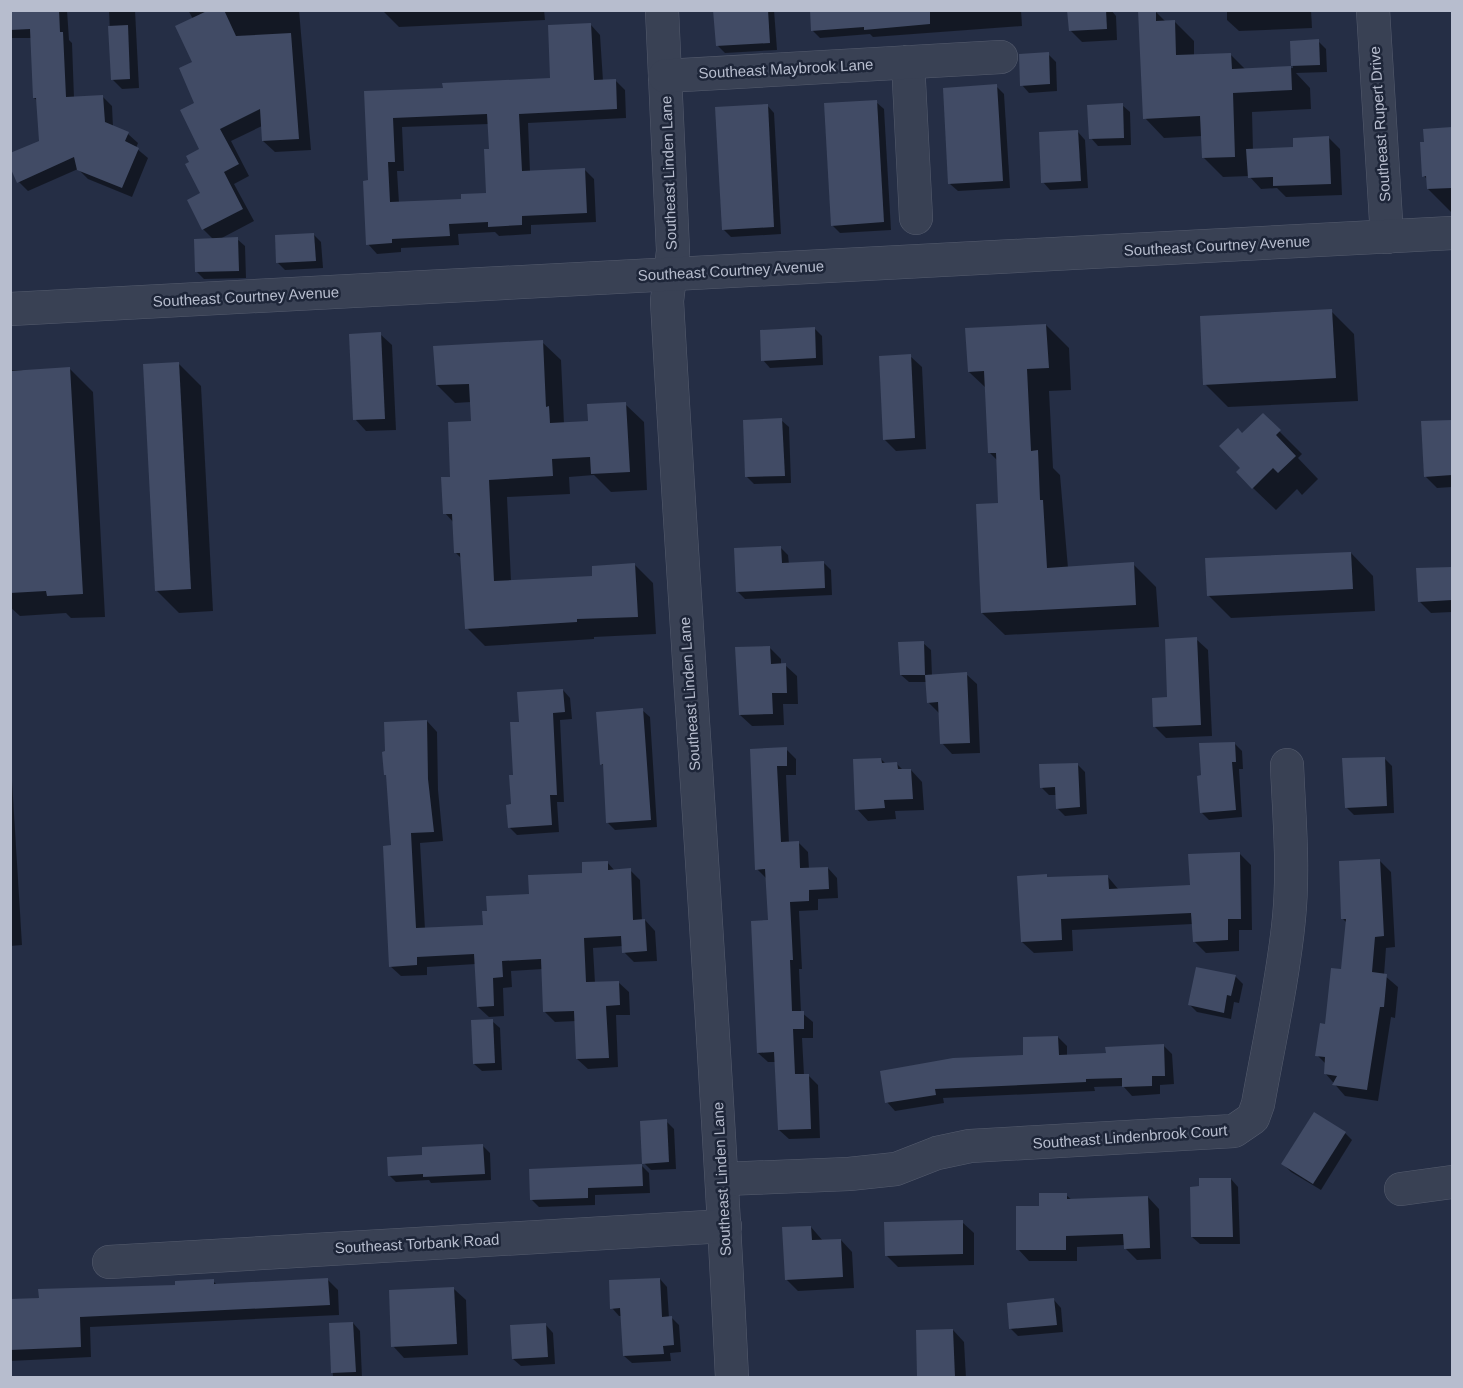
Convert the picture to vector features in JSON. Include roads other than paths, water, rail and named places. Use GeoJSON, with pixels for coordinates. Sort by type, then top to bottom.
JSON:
{"type":"FeatureCollection","features":[{"type":"Feature","properties":{"kind":"street","name":"Southeast Linden Lane"},"geometry":{"type":"LineString","coordinates":[[662,10],[673,250],[667,301],[686,641],[723,1179],[732,1377]]}},
{"type":"Feature","properties":{"kind":"street","name":"Southeast Rupert Drive"},"geometry":{"type":"LineString","coordinates":[[1373,10],[1387,237]]}},
{"type":"Feature","properties":{"kind":"street","name":"Southeast Maybrook Lane"},"geometry":{"type":"LineString","coordinates":[[665,76],[1001,57]]}},
{"type":"Feature","properties":{"kind":"street"},"geometry":{"type":"LineString","coordinates":[[908,62],[916,218]]}},
{"type":"Feature","properties":{"kind":"street","name":"Southeast Courtney Avenue"},"geometry":{"type":"LineString","coordinates":[[10,309],[1452,233]]}},
{"type":"Feature","properties":{"kind":"street","name":"Southeast Lindenbrook Court"},"geometry":{"type":"LineString","coordinates":[[723,1179],[849,1174],[896,1169],[937,1153],[970,1146],[1234,1131],[1252,1119],[1258,1104],[1290,916],[1291,870],[1287,765]]}},
{"type":"Feature","properties":{"kind":"street"},"geometry":{"type":"LineString","coordinates":[[1401,1189],[1452,1182]]}},
{"type":"Feature","properties":{"kind":"street","name":"Southeast Torbank Road"},"geometry":{"type":"LineString","coordinates":[[109,1262],[725,1226]]}}]}
